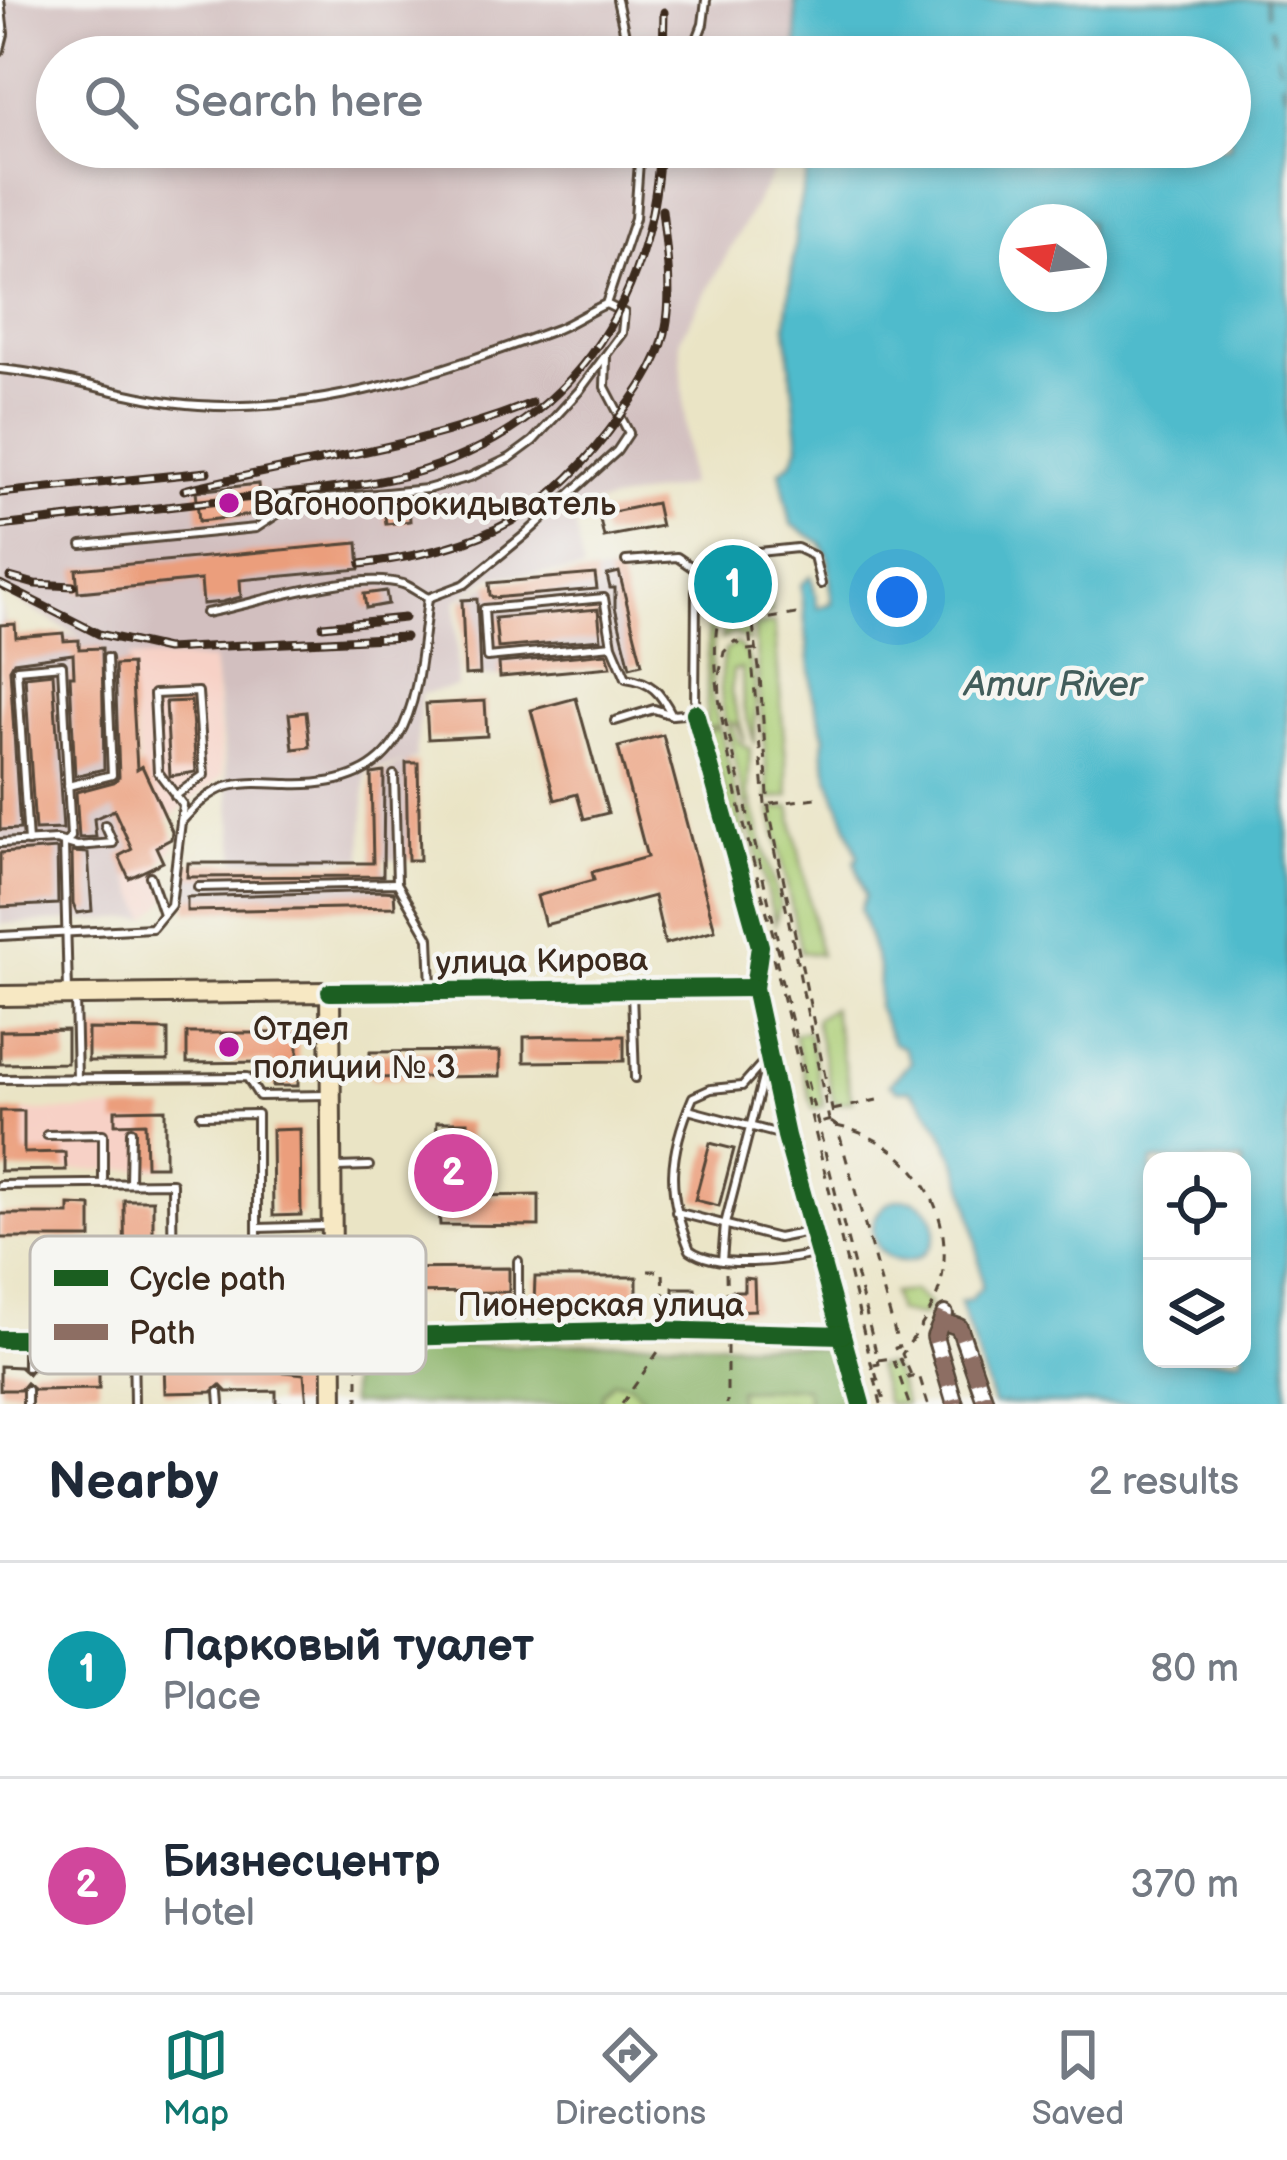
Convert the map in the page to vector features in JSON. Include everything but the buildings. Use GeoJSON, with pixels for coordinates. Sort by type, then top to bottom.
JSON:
{"type":"FeatureCollection","features":[{"type":"Feature","properties":{"kind":"main road","name":"улица Кирова"},"geometry":{"type":"LineString","coordinates":[[0,996],[330,992]]}},
{"type":"Feature","properties":{"kind":"main road"},"geometry":{"type":"LineString","coordinates":[[330,992],[333,1236]]}},
{"type":"Feature","properties":{"kind":"main road"},"geometry":{"type":"LineString","coordinates":[[333,1374],[333,1404]]}},
{"type":"Feature","properties":{"kind":"street"},"geometry":{"type":"LineString","coordinates":[[695,713],[760,946],[754,988],[786,1136],[861,1404]]}},
{"type":"Feature","properties":{"kind":"street","name":"улица Кирова"},"geometry":{"type":"LineString","coordinates":[[330,992],[754,988]]}},
{"type":"Feature","properties":{"kind":"street"},"geometry":{"type":"LineString","coordinates":[[955,1404],[935,1336],[944,1318],[958,1327],[986,1404]]}},
{"type":"Feature","properties":{"kind":"street","name":"Пионерская улица"},"geometry":{"type":"LineString","coordinates":[[426,1335],[648,1330],[842,1335]]}},
{"type":"Feature","properties":{"kind":"street","name":"Пионерская улица"},"geometry":{"type":"LineString","coordinates":[[0,1339],[30,1339]]}},
{"type":"Feature","properties":{"kind":"street"},"geometry":{"type":"LineString","coordinates":[[950,1385],[965,1404]]}},
{"type":"Feature","properties":{"kind":"lane"},"geometry":{"type":"LineString","coordinates":[[0,0],[4,34],[0,50]]}},
{"type":"Feature","properties":{"kind":"lane"},"geometry":{"type":"LineString","coordinates":[[617,0],[625,36]]}},
{"type":"Feature","properties":{"kind":"lane"},"geometry":{"type":"LineString","coordinates":[[699,36],[706,0]]}},
{"type":"Feature","properties":{"kind":"lane"},"geometry":{"type":"LineString","coordinates":[[0,369],[172,403],[227,406],[299,402],[387,386],[561,327],[606,304],[635,218],[639,168]]}},
{"type":"Feature","properties":{"kind":"lane"},"geometry":{"type":"LineString","coordinates":[[82,545],[256,528],[286,509],[314,500],[427,489],[470,477],[533,441],[607,354],[626,319],[606,304]]}},
{"type":"Feature","properties":{"kind":"lane"},"geometry":{"type":"LineString","coordinates":[[428,598],[465,584],[566,501],[617,451],[629,433],[604,388],[607,354]]}},
{"type":"Feature","properties":{"kind":"lane"},"geometry":{"type":"LineString","coordinates":[[615,721],[654,709],[672,716],[695,713],[696,590],[712,562],[730,555],[797,548],[814,556],[821,584]]}},
{"type":"Feature","properties":{"kind":"lane"},"geometry":{"type":"LineString","coordinates":[[626,561],[677,557],[702,574]]}},
{"type":"Feature","properties":{"kind":"lane"},"geometry":{"type":"LineString","coordinates":[[206,613],[365,581],[406,585],[428,598]]}},
{"type":"Feature","properties":{"kind":"lane"},"geometry":{"type":"LineString","coordinates":[[181,821],[216,789],[231,784],[306,784],[351,774],[384,759],[413,700],[428,598]]}},
{"type":"Feature","properties":{"kind":"lane"},"geometry":{"type":"LineString","coordinates":[[612,645],[487,657],[484,609],[604,598],[612,645],[626,678],[647,681],[661,693],[672,716]]}},
{"type":"Feature","properties":{"kind":"lane"},"geometry":{"type":"LineString","coordinates":[[68,786],[112,775],[106,658]]}},
{"type":"Feature","properties":{"kind":"lane"},"geometry":{"type":"LineString","coordinates":[[28,842],[17,669],[62,665],[70,837],[64,844],[67,933],[77,1079]]}},
{"type":"Feature","properties":{"kind":"lane"},"geometry":{"type":"LineString","coordinates":[[0,936],[152,928],[171,905],[183,805],[176,796],[158,772],[154,694],[198,692],[204,776],[176,796]]}},
{"type":"Feature","properties":{"kind":"lane"},"geometry":{"type":"LineString","coordinates":[[394,775],[397,883],[429,938],[431,991]]}},
{"type":"Feature","properties":{"kind":"lane"},"geometry":{"type":"LineString","coordinates":[[0,844],[113,843],[105,825]]}},
{"type":"Feature","properties":{"kind":"lane"},"geometry":{"type":"LineString","coordinates":[[150,876],[163,914]]}},
{"type":"Feature","properties":{"kind":"lane"},"geometry":{"type":"LineString","coordinates":[[198,886],[397,883]]}},
{"type":"Feature","properties":{"kind":"lane"},"geometry":{"type":"LineString","coordinates":[[632,988],[634,1078]]}},
{"type":"Feature","properties":{"kind":"lane"},"geometry":{"type":"LineString","coordinates":[[768,1057],[742,1086],[711,1089],[693,1097],[674,1161],[674,1211],[690,1250],[699,1256],[722,1261],[818,1253]]}},
{"type":"Feature","properties":{"kind":"lane"},"geometry":{"type":"LineString","coordinates":[[722,1261],[725,1224],[768,1057]]}},
{"type":"Feature","properties":{"kind":"lane"},"geometry":{"type":"LineString","coordinates":[[0,1079],[247,1077],[259,1096],[332,1095]]}},
{"type":"Feature","properties":{"kind":"lane"},"geometry":{"type":"LineString","coordinates":[[688,1110],[786,1136]]}},
{"type":"Feature","properties":{"kind":"lane"},"geometry":{"type":"LineString","coordinates":[[201,1115],[257,1114],[258,1236]]}},
{"type":"Feature","properties":{"kind":"lane"},"geometry":{"type":"LineString","coordinates":[[130,1183],[131,1131]]}},
{"type":"Feature","properties":{"kind":"lane"},"geometry":{"type":"LineString","coordinates":[[47,1135],[103,1134],[103,1184]]}},
{"type":"Feature","properties":{"kind":"lane"},"geometry":{"type":"LineString","coordinates":[[333,1167],[369,1166]]}},
{"type":"Feature","properties":{"kind":"lane"},"geometry":{"type":"LineString","coordinates":[[0,1186],[172,1183],[173,1236]]}},
{"type":"Feature","properties":{"kind":"lane"},"geometry":{"type":"LineString","coordinates":[[674,1211],[778,1238],[812,1231]]}},
{"type":"Feature","properties":{"kind":"lane"},"geometry":{"type":"LineString","coordinates":[[258,1228],[333,1226]]}},
{"type":"Feature","properties":{"kind":"lane"},"geometry":{"type":"LineString","coordinates":[[518,1261],[518,1332]]}},
{"type":"Feature","properties":{"kind":"lane"},"geometry":{"type":"LineString","coordinates":[[27,1339],[27,1366]]}},
{"type":"Feature","properties":{"kind":"lane"},"geometry":{"type":"LineString","coordinates":[[134,1374],[134,1404]]}},
{"type":"Feature","properties":{"kind":"lane"},"geometry":{"type":"LineString","coordinates":[[27,1390],[27,1404]]}},
{"type":"Feature","properties":{"kind":"lane"},"geometry":{"type":"LineString","coordinates":[[219,1392],[220,1404]]}},
{"type":"Feature","properties":{"kind":"path"},"geometry":{"type":"LineString","coordinates":[[724,599],[749,596],[768,824],[831,1111]]}},
{"type":"Feature","properties":{"kind":"path"},"geometry":{"type":"LineString","coordinates":[[830,1123],[769,804],[746,601],[723,604],[716,638],[716,698],[778,952],[772,954],[883,1404]]}},
{"type":"Feature","properties":{"kind":"path"},"geometry":{"type":"LineString","coordinates":[[752,621],[803,613]]}},
{"type":"Feature","properties":{"kind":"path"},"geometry":{"type":"LineString","coordinates":[[754,650],[735,641],[725,648],[720,698],[782,958],[776,959],[812,1117]]}},
{"type":"Feature","properties":{"kind":"path"},"geometry":{"type":"LineString","coordinates":[[769,804],[816,798]]}},
{"type":"Feature","properties":{"kind":"path"},"geometry":{"type":"LineString","coordinates":[[812,1117],[877,1100]]}},
{"type":"Feature","properties":{"kind":"path"},"geometry":{"type":"LineString","coordinates":[[815,1128],[830,1123],[860,1130],[905,1160],[925,1184],[938,1211],[943,1272],[935,1301],[902,1354],[912,1377]]}},
{"type":"Feature","properties":{"kind":"path"},"geometry":{"type":"LineString","coordinates":[[838,1126],[899,1347],[895,1348],[897,1356],[908,1378],[919,1375],[928,1404]]}},
{"type":"Feature","properties":{"kind":"path"},"geometry":{"type":"LineString","coordinates":[[648,1271],[663,1271]]}},
{"type":"Feature","properties":{"kind":"path"},"geometry":{"type":"LineString","coordinates":[[874,1360],[893,1358],[909,1404]]}},
{"type":"Feature","properties":{"kind":"shaded area"},"geometry":{"type":"Polygon","coordinates":[[[0,0],[795,0],[797,36],[36,36],[36,168],[775,168],[680,339],[689,485],[573,509],[583,571],[491,577],[456,601],[458,687],[421,694],[416,759],[406,762],[418,763],[420,860],[372,860],[371,772],[384,772],[405,762],[366,772],[362,858],[236,861],[213,660],[129,657],[137,766],[122,767],[124,776],[92,791],[114,810],[132,849],[119,856],[147,918],[0,924],[0,599],[4,624],[15,624],[16,637],[63,633],[81,637],[0,592],[0,0]]]}},
{"type":"Feature","properties":{"kind":"shaded area"},"geometry":{"type":"Polygon","coordinates":[[[619,572],[642,664],[500,677],[465,675],[462,600],[489,583],[619,572]]]}},
{"type":"Feature","properties":{"kind":"shaded area"},"geometry":{"type":"Polygon","coordinates":[[[128,657],[213,660],[223,776],[167,820],[174,847],[160,864],[170,886],[166,901],[147,918],[119,856],[131,850],[92,791],[140,767],[128,657]]]}},
{"type":"Feature","properties":{"kind":"shaded area"},"geometry":{"type":"Polygon","coordinates":[[[188,863],[383,863],[395,892],[395,907],[187,911],[188,863]]]}},
{"type":"Feature","properties":{"kind":"shaded area"},"geometry":{"type":"Polygon","coordinates":[[[165,1109],[166,1169],[24,1171],[24,1111],[165,1109]]]}},
{"type":"Feature","properties":{"kind":"green space"},"geometry":{"type":"Polygon","coordinates":[[[753,558],[765,565],[772,613],[753,615],[748,576],[737,566],[715,571],[714,582],[705,582],[718,566],[753,558]]]}},
{"type":"Feature","properties":{"kind":"green space"},"geometry":{"type":"Polygon","coordinates":[[[732,602],[745,609],[749,642],[733,633],[722,639],[726,606],[732,602]]]}},
{"type":"Feature","properties":{"kind":"green space"},"geometry":{"type":"Polygon","coordinates":[[[713,616],[712,696],[719,726],[706,728],[708,619],[713,616]]]}},
{"type":"Feature","properties":{"kind":"green space"},"geometry":{"type":"Polygon","coordinates":[[[774,623],[789,796],[769,799],[754,626],[774,623]]]}},
{"type":"Feature","properties":{"kind":"green space"},"geometry":{"type":"Polygon","coordinates":[[[736,643],[753,676],[755,744],[743,705],[742,669],[733,670],[731,693],[745,741],[737,724],[725,722],[721,669],[725,651],[736,643]]]}},
{"type":"Feature","properties":{"kind":"green space"},"geometry":{"type":"Polygon","coordinates":[[[732,726],[739,742],[750,749],[748,794],[752,804],[745,805],[727,727],[732,726]]]}},
{"type":"Feature","properties":{"kind":"green space"},"geometry":{"type":"Polygon","coordinates":[[[720,728],[750,858],[744,860],[708,731],[720,728]]]}},
{"type":"Feature","properties":{"kind":"green space"},"geometry":{"type":"Polygon","coordinates":[[[790,807],[820,955],[801,952],[771,809],[790,807]]]}},
{"type":"Feature","properties":{"kind":"green space"},"geometry":{"type":"Polygon","coordinates":[[[753,808],[780,905],[775,923],[746,810],[753,808]]]}},
{"type":"Feature","properties":{"kind":"green space"},"geometry":{"type":"Polygon","coordinates":[[[832,1008],[852,1101],[834,1104],[815,1019],[832,1008]]]}},
{"type":"Feature","properties":{"kind":"green space"},"geometry":{"type":"Polygon","coordinates":[[[808,1031],[824,1106],[813,1109],[794,1034],[808,1031]]]}},
{"type":"Feature","properties":{"kind":"green space"},"geometry":{"type":"Polygon","coordinates":[[[913,1291],[929,1304],[922,1316],[897,1312],[892,1293],[913,1291]]]}},
{"type":"Feature","properties":{"kind":"green space"},"geometry":{"type":"Polygon","coordinates":[[[658,1341],[808,1346],[832,1352],[851,1404],[808,1404],[806,1387],[738,1390],[738,1404],[648,1404],[630,1384],[613,1381],[601,1404],[350,1404],[350,1374],[426,1374],[426,1347],[658,1341]]]}},
{"type":"Feature","properties":{"kind":"green space"},"geometry":{"type":"Polygon","coordinates":[[[886,1365],[895,1372],[905,1404],[887,1404],[876,1366],[886,1365]]]}},
{"type":"Feature","properties":{"kind":"green space"},"geometry":{"type":"Polygon","coordinates":[[[613,1381],[630,1384],[648,1404],[601,1404],[602,1393],[613,1381]]]}},
{"type":"Feature","properties":{"kind":"green space"},"geometry":{"type":"Polygon","coordinates":[[[807,1387],[808,1404],[738,1404],[737,1390],[807,1387]]]}},
{"type":"Feature","properties":{"kind":"water","name":"Amur River"},"geometry":{"type":"Polygon","coordinates":[[[795,0],[1287,0],[1287,1404],[993,1404],[960,1302],[970,1300],[982,1287],[963,1181],[928,1110],[910,1090],[889,1084],[911,1062],[904,1048],[893,1043],[878,1008],[879,969],[860,909],[865,896],[855,861],[858,857],[825,761],[801,585],[811,576],[818,608],[832,603],[828,556],[821,543],[791,524],[780,471],[792,462],[799,446],[786,325],[798,212],[808,168],[1251,168],[1251,36],[797,36],[795,0]]]}},
{"type":"Feature","properties":{"kind":"water"},"geometry":{"type":"Polygon","coordinates":[[[904,1199],[926,1208],[935,1230],[926,1252],[904,1261],[882,1252],[873,1230],[882,1208],[904,1199]]]}},
{"type":"Feature","properties":{"kind":"ferry route"},"geometry":{"type":"LineString","coordinates":[[1266,0],[1287,106]]}},
{"type":"Feature","properties":{"kind":"railway"},"geometry":{"type":"LineString","coordinates":[[663,36],[664,12]]}},
{"type":"Feature","properties":{"kind":"railway"},"geometry":{"type":"LineString","coordinates":[[0,526],[322,490],[407,475],[464,455],[513,428],[555,394],[590,355],[618,310],[639,260],[658,168]]}},
{"type":"Feature","properties":{"kind":"railway"},"geometry":{"type":"LineString","coordinates":[[361,564],[445,548],[512,521],[569,478],[596,448],[645,381],[665,334],[669,280],[662,210]]}},
{"type":"Feature","properties":{"kind":"railway"},"geometry":{"type":"LineString","coordinates":[[184,490],[404,443],[532,403]]}},
{"type":"Feature","properties":{"kind":"railway"},"geometry":{"type":"LineString","coordinates":[[0,493],[207,472]]}},
{"type":"Feature","properties":{"kind":"railway"},"geometry":{"type":"LineString","coordinates":[[10,577],[73,586]]}},
{"type":"Feature","properties":{"kind":"railway"},"geometry":{"type":"LineString","coordinates":[[0,584],[99,634],[166,649],[405,637]]}},
{"type":"Feature","properties":{"kind":"railway"},"geometry":{"type":"LineString","coordinates":[[323,626],[404,618]]}},
{"type":"Feature","properties":{"kind":"marked path"},"geometry":{"type":"LineString","coordinates":[[945,1314],[935,1337],[955,1404]]}},
{"type":"Feature","properties":{"kind":"marked path"},"geometry":{"type":"LineString","coordinates":[[942,1321],[959,1327],[986,1404]]}},
{"type":"Feature","properties":{"kind":"cycle path"},"geometry":{"type":"LineString","coordinates":[[695,713],[760,946],[754,988],[786,1136],[861,1404]]}},
{"type":"Feature","properties":{"kind":"cycle path"},"geometry":{"type":"LineString","coordinates":[[330,992],[754,988]]}},
{"type":"Feature","properties":{"kind":"cycle path"},"geometry":{"type":"LineString","coordinates":[[426,1336],[648,1330],[842,1335]]}},
{"type":"Feature","properties":{"kind":"cycle path"},"geometry":{"type":"LineString","coordinates":[[0,1339],[30,1339]]}},
{"type":"Feature","properties":{"kind":"place","name":"Вагоноопрокидыватель"},"geometry":{"type":"Point","coordinates":[229,503]}},
{"type":"Feature","properties":{"kind":"place","name":"Парковый туалет"},"geometry":{"type":"Point","coordinates":[733,584]}},
{"type":"Feature","properties":{"kind":"place","name":"Отдел полиции № 3"},"geometry":{"type":"Point","coordinates":[229,1047]}},
{"type":"Feature","properties":{"kind":"place","name":"Бизнесцентр"},"geometry":{"type":"Point","coordinates":[453,1173]}}]}
